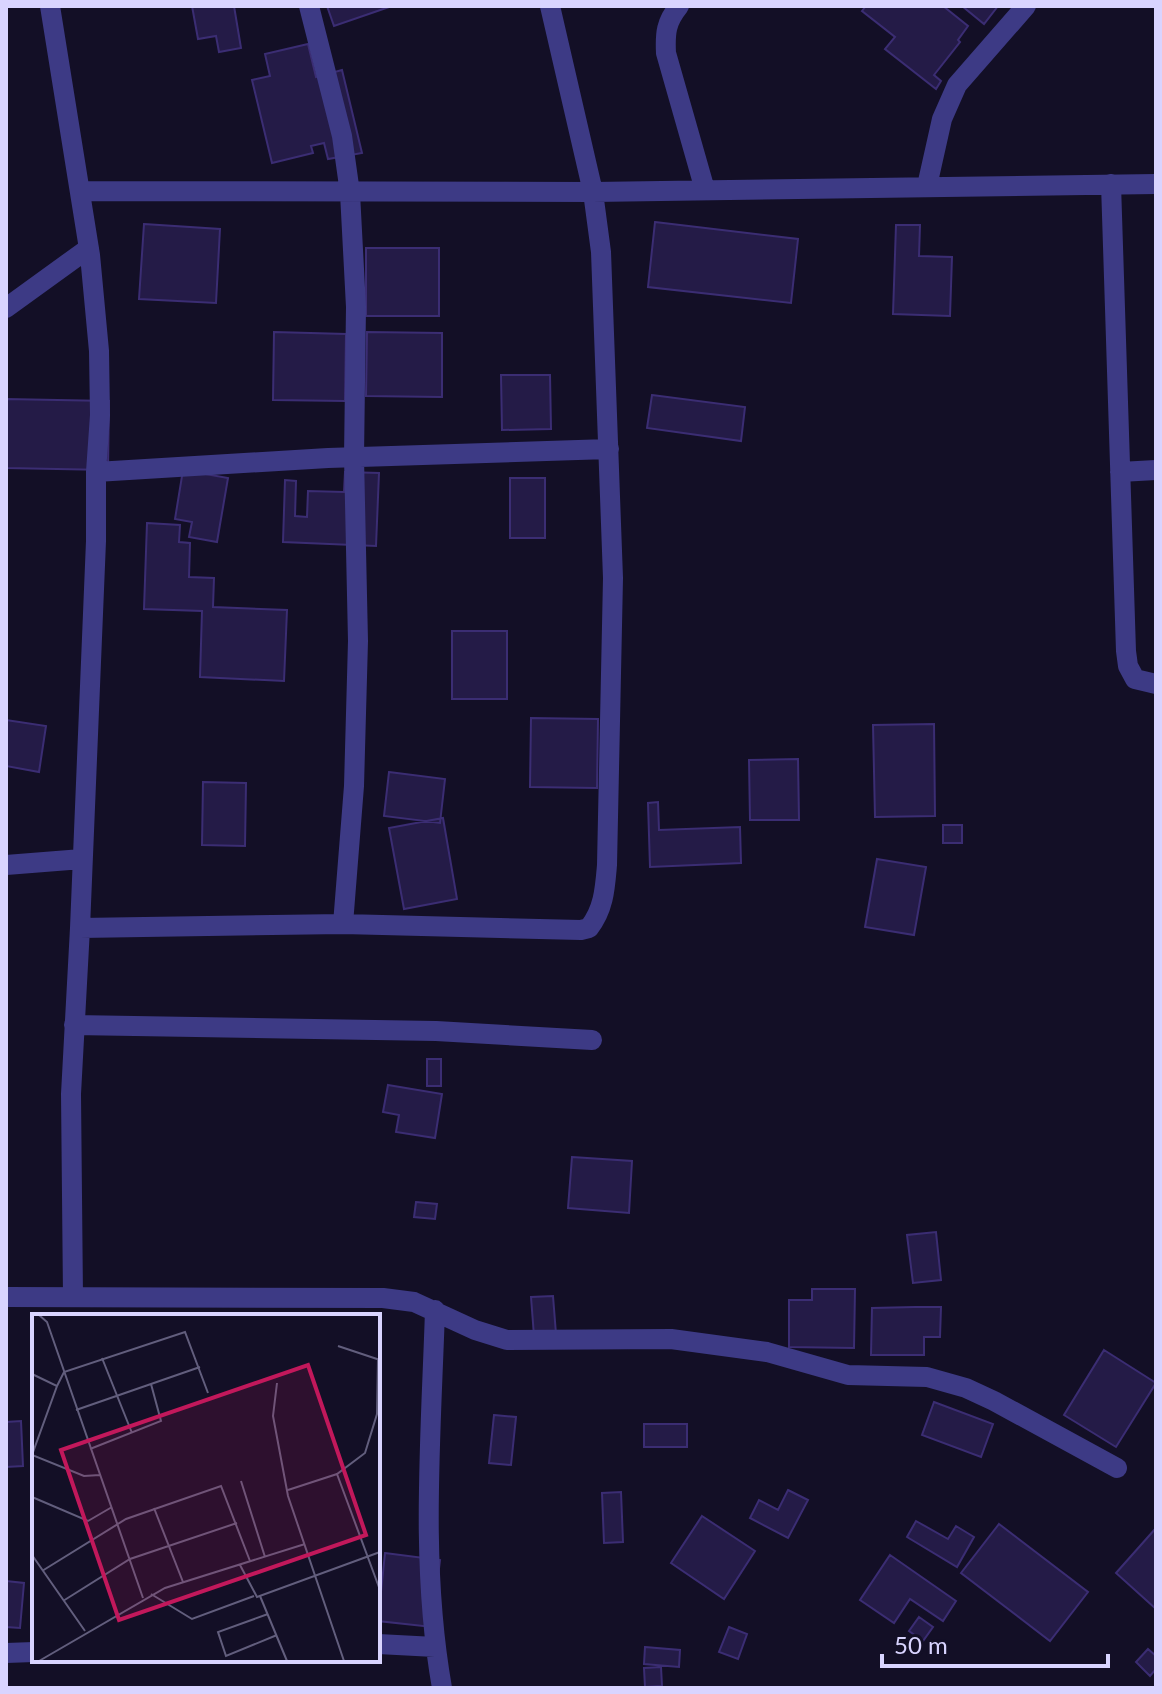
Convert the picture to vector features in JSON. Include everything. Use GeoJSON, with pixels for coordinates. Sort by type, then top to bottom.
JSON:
{"type":"FeatureCollection","features":[{"type":"Feature","properties":{"kind":"street"},"geometry":{"type":"LineString","coordinates":[[50,6],[81,191],[99,351],[96,541],[71,1094],[73,1297]]}},
{"type":"Feature","properties":{"kind":"street"},"geometry":{"type":"LineString","coordinates":[[309,6],[342,136],[350,193],[356,307],[354,457],[358,641],[354,786],[343,924]]}},
{"type":"Feature","properties":{"kind":"street"},"geometry":{"type":"LineString","coordinates":[[80,928],[343,924],[581,930],[589,928],[597,918],[605,890],[608,849],[613,578],[601,252],[593,192],[550,6]]}},
{"type":"Feature","properties":{"kind":"street"},"geometry":{"type":"LineString","coordinates":[[679,6],[669,18],[665,33],[666,53],[705,190]]}},
{"type":"Feature","properties":{"kind":"street"},"geometry":{"type":"LineString","coordinates":[[927,186],[942,119],[957,85],[1026,6]]}},
{"type":"Feature","properties":{"kind":"street"},"geometry":{"type":"LineString","coordinates":[[1111,184],[1128,666],[1135,679],[1156,684]]}},
{"type":"Feature","properties":{"kind":"street"},"geometry":{"type":"LineString","coordinates":[[81,191],[593,192],[1156,184]]}},
{"type":"Feature","properties":{"kind":"street"},"geometry":{"type":"LineString","coordinates":[[6,308],[89,248]]}},
{"type":"Feature","properties":{"kind":"street"},"geometry":{"type":"LineString","coordinates":[[96,472],[354,457],[609,449]]}},
{"type":"Feature","properties":{"kind":"street"},"geometry":{"type":"LineString","coordinates":[[1120,472],[1156,470]]}},
{"type":"Feature","properties":{"kind":"street"},"geometry":{"type":"LineString","coordinates":[[6,865],[82,859]]}},
{"type":"Feature","properties":{"kind":"street"},"geometry":{"type":"LineString","coordinates":[[74,1025],[436,1031],[592,1040]]}},
{"type":"Feature","properties":{"kind":"street"},"geometry":{"type":"LineString","coordinates":[[6,1297],[383,1298],[414,1302],[475,1330],[507,1340],[686,1340],[767,1352],[848,1375],[927,1377],[980,1395],[1117,1468]]}},
{"type":"Feature","properties":{"kind":"street"},"geometry":{"type":"LineString","coordinates":[[435,1310],[428,1519],[435,1647],[442,1688]]}},
{"type":"Feature","properties":{"kind":"street"},"geometry":{"type":"LineString","coordinates":[[380,1644],[435,1647]]}},
{"type":"Feature","properties":{"kind":"street"},"geometry":{"type":"LineString","coordinates":[[6,1653],[32,1652]]}},
{"type":"Feature","properties":{"kind":"building"},"geometry":{"type":"Polygon","coordinates":[[[192,6],[234,6],[241,48],[219,52],[216,36],[198,39],[192,6]]]}},
{"type":"Feature","properties":{"kind":"building"},"geometry":{"type":"Polygon","coordinates":[[[327,6],[392,6],[334,26],[327,6]]]}},
{"type":"Feature","properties":{"kind":"building"},"geometry":{"type":"Polygon","coordinates":[[[866,6],[943,6],[968,26],[958,40],[960,42],[934,75],[941,81],[936,89],[885,49],[895,37],[862,11],[866,6]]]}},
{"type":"Feature","properties":{"kind":"building"},"geometry":{"type":"Polygon","coordinates":[[[962,6],[998,6],[984,24],[962,6]]]}},
{"type":"Feature","properties":{"kind":"building"},"geometry":{"type":"Polygon","coordinates":[[[308,44],[316,77],[342,70],[362,153],[328,159],[324,143],[311,146],[313,153],[272,163],[252,80],[270,76],[265,54],[308,44]]]}},
{"type":"Feature","properties":{"kind":"building"},"geometry":{"type":"Polygon","coordinates":[[[655,222],[798,239],[791,303],[648,287],[655,222]]]}},
{"type":"Feature","properties":{"kind":"building"},"geometry":{"type":"Polygon","coordinates":[[[144,224],[220,229],[216,303],[139,299],[144,224]]]}},
{"type":"Feature","properties":{"kind":"building"},"geometry":{"type":"Polygon","coordinates":[[[896,225],[920,225],[919,256],[952,257],[950,316],[893,314],[896,225]]]}},
{"type":"Feature","properties":{"kind":"building"},"geometry":{"type":"Polygon","coordinates":[[[366,248],[439,248],[439,316],[366,316],[366,248]]]}},
{"type":"Feature","properties":{"kind":"building"},"geometry":{"type":"Polygon","coordinates":[[[274,332],[346,334],[345,401],[273,400],[274,332]]]}},
{"type":"Feature","properties":{"kind":"building"},"geometry":{"type":"Polygon","coordinates":[[[367,332],[442,333],[442,397],[366,396],[367,332]]]}},
{"type":"Feature","properties":{"kind":"building"},"geometry":{"type":"Polygon","coordinates":[[[501,375],[550,375],[551,429],[502,430],[501,375]]]}},
{"type":"Feature","properties":{"kind":"building"},"geometry":{"type":"Polygon","coordinates":[[[652,395],[745,407],[741,441],[647,428],[652,395]]]}},
{"type":"Feature","properties":{"kind":"building"},"geometry":{"type":"Polygon","coordinates":[[[6,399],[109,401],[108,470],[6,468],[6,399]]]}},
{"type":"Feature","properties":{"kind":"building"},"geometry":{"type":"Polygon","coordinates":[[[183,470],[228,478],[217,542],[189,537],[192,522],[175,519],[183,470]]]}},
{"type":"Feature","properties":{"kind":"building"},"geometry":{"type":"Polygon","coordinates":[[[345,472],[379,473],[376,546],[283,542],[285,480],[296,481],[295,516],[307,517],[308,491],[344,492],[345,472]]]}},
{"type":"Feature","properties":{"kind":"building"},"geometry":{"type":"Polygon","coordinates":[[[510,478],[545,478],[545,538],[510,538],[510,478]]]}},
{"type":"Feature","properties":{"kind":"building"},"geometry":{"type":"Polygon","coordinates":[[[147,523],[180,525],[179,542],[190,543],[189,577],[214,578],[213,607],[287,610],[284,681],[200,677],[202,611],[144,609],[147,523]]]}},
{"type":"Feature","properties":{"kind":"building"},"geometry":{"type":"Polygon","coordinates":[[[452,631],[507,631],[507,699],[452,699],[452,631]]]}},
{"type":"Feature","properties":{"kind":"building"},"geometry":{"type":"Polygon","coordinates":[[[531,718],[598,719],[597,788],[530,787],[531,718]]]}},
{"type":"Feature","properties":{"kind":"building"},"geometry":{"type":"Polygon","coordinates":[[[6,720],[46,726],[39,772],[6,766],[6,720]]]}},
{"type":"Feature","properties":{"kind":"building"},"geometry":{"type":"Polygon","coordinates":[[[934,724],[935,816],[875,817],[873,725],[934,724]]]}},
{"type":"Feature","properties":{"kind":"building"},"geometry":{"type":"Polygon","coordinates":[[[798,759],[799,820],[750,820],[749,760],[798,759]]]}},
{"type":"Feature","properties":{"kind":"building"},"geometry":{"type":"Polygon","coordinates":[[[389,772],[445,779],[440,823],[384,816],[389,772]]]}},
{"type":"Feature","properties":{"kind":"building"},"geometry":{"type":"Polygon","coordinates":[[[203,782],[246,783],[245,846],[202,845],[203,782]]]}},
{"type":"Feature","properties":{"kind":"building"},"geometry":{"type":"Polygon","coordinates":[[[658,802],[659,830],[740,827],[741,863],[650,867],[648,803],[658,802]]]}},
{"type":"Feature","properties":{"kind":"building"},"geometry":{"type":"Polygon","coordinates":[[[443,818],[457,899],[404,909],[389,828],[443,818]]]}},
{"type":"Feature","properties":{"kind":"building"},"geometry":{"type":"Polygon","coordinates":[[[943,825],[962,825],[962,843],[943,843],[943,825]]]}},
{"type":"Feature","properties":{"kind":"building"},"geometry":{"type":"Polygon","coordinates":[[[877,859],[926,867],[914,935],[865,927],[877,859]]]}},
{"type":"Feature","properties":{"kind":"building"},"geometry":{"type":"Polygon","coordinates":[[[427,1059],[441,1059],[441,1086],[427,1086],[427,1059]]]}},
{"type":"Feature","properties":{"kind":"building"},"geometry":{"type":"Polygon","coordinates":[[[388,1085],[442,1094],[435,1138],[396,1132],[399,1115],[383,1112],[388,1085]]]}},
{"type":"Feature","properties":{"kind":"building"},"geometry":{"type":"Polygon","coordinates":[[[572,1157],[632,1161],[629,1213],[568,1208],[572,1157]]]}},
{"type":"Feature","properties":{"kind":"building"},"geometry":{"type":"Polygon","coordinates":[[[416,1202],[437,1204],[435,1219],[414,1217],[416,1202]]]}},
{"type":"Feature","properties":{"kind":"building"},"geometry":{"type":"Polygon","coordinates":[[[936,1232],[941,1280],[913,1283],[907,1235],[936,1232]]]}},
{"type":"Feature","properties":{"kind":"building"},"geometry":{"type":"Polygon","coordinates":[[[812,1289],[855,1289],[854,1348],[789,1347],[789,1300],[812,1300],[812,1289]]]}},
{"type":"Feature","properties":{"kind":"building"},"geometry":{"type":"Polygon","coordinates":[[[553,1296],[556,1334],[534,1336],[531,1297],[553,1296]]]}},
{"type":"Feature","properties":{"kind":"building"},"geometry":{"type":"Polygon","coordinates":[[[941,1307],[940,1337],[924,1337],[924,1355],[871,1355],[872,1308],[941,1307]]]}},
{"type":"Feature","properties":{"kind":"building"},"geometry":{"type":"Polygon","coordinates":[[[1104,1350],[1156,1383],[1116,1447],[1064,1415],[1104,1350]]]}},
{"type":"Feature","properties":{"kind":"building"},"geometry":{"type":"Polygon","coordinates":[[[934,1402],[993,1424],[981,1457],[922,1435],[934,1402]]]}},
{"type":"Feature","properties":{"kind":"building"},"geometry":{"type":"Polygon","coordinates":[[[494,1415],[516,1417],[511,1465],[489,1463],[494,1415]]]}},
{"type":"Feature","properties":{"kind":"building"},"geometry":{"type":"Polygon","coordinates":[[[21,1421],[23,1466],[6,1467],[6,1422],[21,1421]]]}},
{"type":"Feature","properties":{"kind":"building"},"geometry":{"type":"Polygon","coordinates":[[[644,1424],[687,1424],[687,1447],[644,1447],[644,1424]]]}},
{"type":"Feature","properties":{"kind":"building"},"geometry":{"type":"Polygon","coordinates":[[[788,1490],[808,1500],[788,1538],[750,1518],[759,1500],[778,1510],[788,1490]]]}},
{"type":"Feature","properties":{"kind":"building"},"geometry":{"type":"Polygon","coordinates":[[[621,1492],[623,1542],[604,1543],[602,1493],[621,1492]]]}},
{"type":"Feature","properties":{"kind":"building"},"geometry":{"type":"Polygon","coordinates":[[[702,1516],[755,1551],[724,1599],[671,1563],[702,1516]]]}},
{"type":"Feature","properties":{"kind":"building"},"geometry":{"type":"Polygon","coordinates":[[[916,1521],[948,1539],[956,1526],[974,1537],[957,1567],[907,1537],[916,1521]]]}},
{"type":"Feature","properties":{"kind":"building"},"geometry":{"type":"Polygon","coordinates":[[[999,1524],[1088,1592],[1050,1641],[961,1573],[999,1524]]]}},
{"type":"Feature","properties":{"kind":"building"},"geometry":{"type":"Polygon","coordinates":[[[1156,1528],[1156,1609],[1116,1573],[1156,1528]]]}},
{"type":"Feature","properties":{"kind":"building"},"geometry":{"type":"Polygon","coordinates":[[[385,1553],[440,1560],[432,1627],[380,1621],[385,1553]]]}},
{"type":"Feature","properties":{"kind":"building"},"geometry":{"type":"Polygon","coordinates":[[[890,1555],[956,1601],[943,1621],[910,1599],[894,1623],[860,1600],[890,1555]]]}},
{"type":"Feature","properties":{"kind":"building"},"geometry":{"type":"Polygon","coordinates":[[[6,1581],[24,1583],[20,1628],[6,1627],[6,1581]]]}},
{"type":"Feature","properties":{"kind":"building"},"geometry":{"type":"Polygon","coordinates":[[[919,1617],[933,1627],[923,1641],[909,1631],[919,1617]]]}},
{"type":"Feature","properties":{"kind":"building"},"geometry":{"type":"Polygon","coordinates":[[[729,1627],[747,1634],[738,1659],[719,1652],[729,1627]]]}},
{"type":"Feature","properties":{"kind":"building"},"geometry":{"type":"Polygon","coordinates":[[[645,1647],[680,1650],[679,1667],[644,1664],[645,1647]]]}},
{"type":"Feature","properties":{"kind":"building"},"geometry":{"type":"Polygon","coordinates":[[[1148,1649],[1156,1656],[1156,1669],[1150,1676],[1136,1662],[1148,1649]]]}},
{"type":"Feature","properties":{"kind":"building"},"geometry":{"type":"Polygon","coordinates":[[[661,1667],[662,1686],[645,1687],[644,1668],[661,1667]]]}}]}
